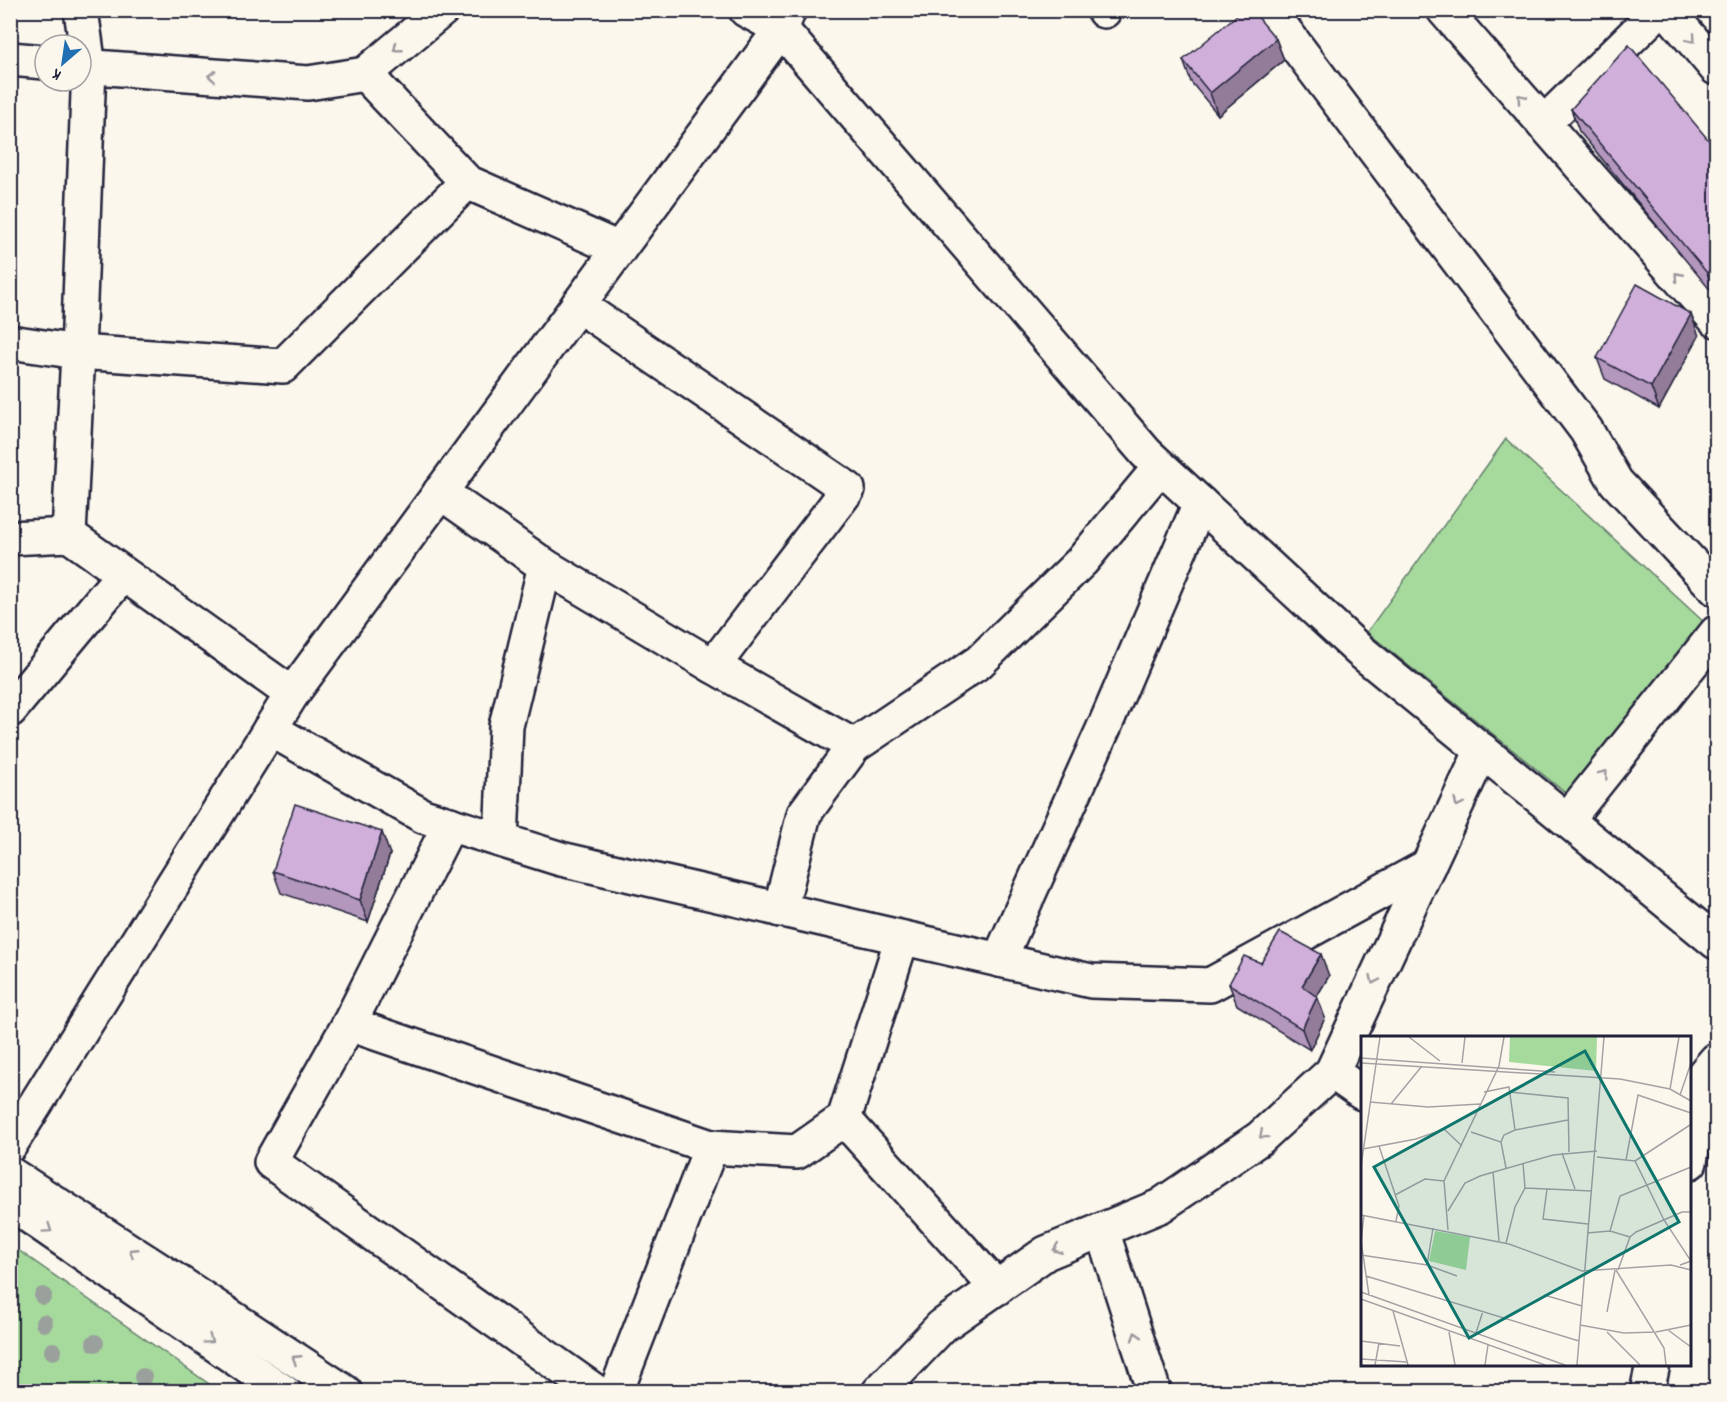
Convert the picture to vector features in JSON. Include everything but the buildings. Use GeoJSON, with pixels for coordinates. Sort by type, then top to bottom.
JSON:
{"type":"FeatureCollection","features":[{"type":"Feature","properties":{"kind":"street"},"geometry":{"type":"LineString","coordinates":[[81,10],[83,33]]}},
{"type":"Feature","properties":{"kind":"street"},"geometry":{"type":"LineString","coordinates":[[93,67],[308,83],[365,74],[442,10]]}},
{"type":"Feature","properties":{"kind":"street"},"geometry":{"type":"LineString","coordinates":[[746,10],[785,20],[1138,444],[1160,467],[1359,650],[1716,942]]}},
{"type":"Feature","properties":{"kind":"street"},"geometry":{"type":"LineString","coordinates":[[1269,10],[1586,430],[1616,482],[1716,589]]}},
{"type":"Feature","properties":{"kind":"street"},"geometry":{"type":"LineString","coordinates":[[1444,10],[1716,320]]}},
{"type":"Feature","properties":{"kind":"street"},"geometry":{"type":"LineString","coordinates":[[1543,124],[1659,10]]}},
{"type":"Feature","properties":{"kind":"street"},"geometry":{"type":"LineString","coordinates":[[1667,10],[1716,68]]}},
{"type":"Feature","properties":{"kind":"street"},"geometry":{"type":"LineString","coordinates":[[10,1144],[292,694],[620,249],[785,20]]}},
{"type":"Feature","properties":{"kind":"street"},"geometry":{"type":"LineString","coordinates":[[10,59],[33,61]]}},
{"type":"Feature","properties":{"kind":"street"},"geometry":{"type":"LineString","coordinates":[[365,74],[467,182],[620,249]]}},
{"type":"Feature","properties":{"kind":"street"},"geometry":{"type":"LineString","coordinates":[[69,535],[78,352],[84,93]]}},
{"type":"Feature","properties":{"kind":"street"},"geometry":{"type":"LineString","coordinates":[[10,342],[78,352],[283,366],[467,182]]}},
{"type":"Feature","properties":{"kind":"street"},"geometry":{"type":"LineString","coordinates":[[578,305],[848,489],[714,666]]}},
{"type":"Feature","properties":{"kind":"street"},"geometry":{"type":"LineString","coordinates":[[780,910],[804,814],[854,746],[979,662],[1082,561],[1160,467]]}},
{"type":"Feature","properties":{"kind":"street"},"geometry":{"type":"LineString","coordinates":[[440,492],[545,566],[854,746]]}},
{"type":"Feature","properties":{"kind":"street"},"geometry":{"type":"LineString","coordinates":[[999,960],[1106,723],[1200,503]]}},
{"type":"Feature","properties":{"kind":"street"},"geometry":{"type":"LineString","coordinates":[[10,538],[69,535],[292,694]]}},
{"type":"Feature","properties":{"kind":"street"},"geometry":{"type":"LineString","coordinates":[[501,840],[506,726],[545,566]]}},
{"type":"Feature","properties":{"kind":"street"},"geometry":{"type":"LineString","coordinates":[[10,710],[123,574]]}},
{"type":"Feature","properties":{"kind":"street"},"geometry":{"type":"LineString","coordinates":[[1567,820],[1716,633]]}},
{"type":"Feature","properties":{"kind":"street"},"geometry":{"type":"LineString","coordinates":[[270,729],[423,816],[561,859],[1091,981],[1210,985],[1428,866]]}},
{"type":"Feature","properties":{"kind":"street"},"geometry":{"type":"LineString","coordinates":[[879,1392],[942,1326],[1046,1253],[1160,1206],[1260,1138],[1332,1072],[1482,750]]}},
{"type":"Feature","properties":{"kind":"street"},"geometry":{"type":"LineString","coordinates":[[450,824],[349,1023],[271,1162],[596,1392]]}},
{"type":"Feature","properties":{"kind":"street"},"geometry":{"type":"LineString","coordinates":[[349,1023],[711,1147],[797,1152],[844,1119],[902,938]]}},
{"type":"Feature","properties":{"kind":"street"},"geometry":{"type":"LineString","coordinates":[[1691,1152],[1704,1074],[1716,1060]]}},
{"type":"Feature","properties":{"kind":"street"},"geometry":{"type":"LineString","coordinates":[[1332,1072],[1361,1091]]}},
{"type":"Feature","properties":{"kind":"street"},"geometry":{"type":"LineString","coordinates":[[844,1119],[997,1288]]}},
{"type":"Feature","properties":{"kind":"street"},"geometry":{"type":"LineString","coordinates":[[616,1392],[711,1147]]}},
{"type":"Feature","properties":{"kind":"street"},"geometry":{"type":"LineString","coordinates":[[10,1174],[345,1392]]}},
{"type":"Feature","properties":{"kind":"street"},"geometry":{"type":"LineString","coordinates":[[10,1186],[29,1216],[284,1392]]}},
{"type":"Feature","properties":{"kind":"street"},"geometry":{"type":"LineString","coordinates":[[1102,1230],[1154,1392]]}},
{"type":"Feature","properties":{"kind":"street"},"geometry":{"type":"LineString","coordinates":[[1647,1392],[1653,1366]]}},
{"type":"Feature","properties":{"kind":"green space"},"geometry":{"type":"Polygon","coordinates":[[[1506,439],[1706,624],[1567,794],[1367,632],[1506,439]]]}},
{"type":"Feature","properties":{"kind":"green space"},"geometry":{"type":"Polygon","coordinates":[[[11,1245],[219,1391],[11,1391],[11,1245]]]}}]}
